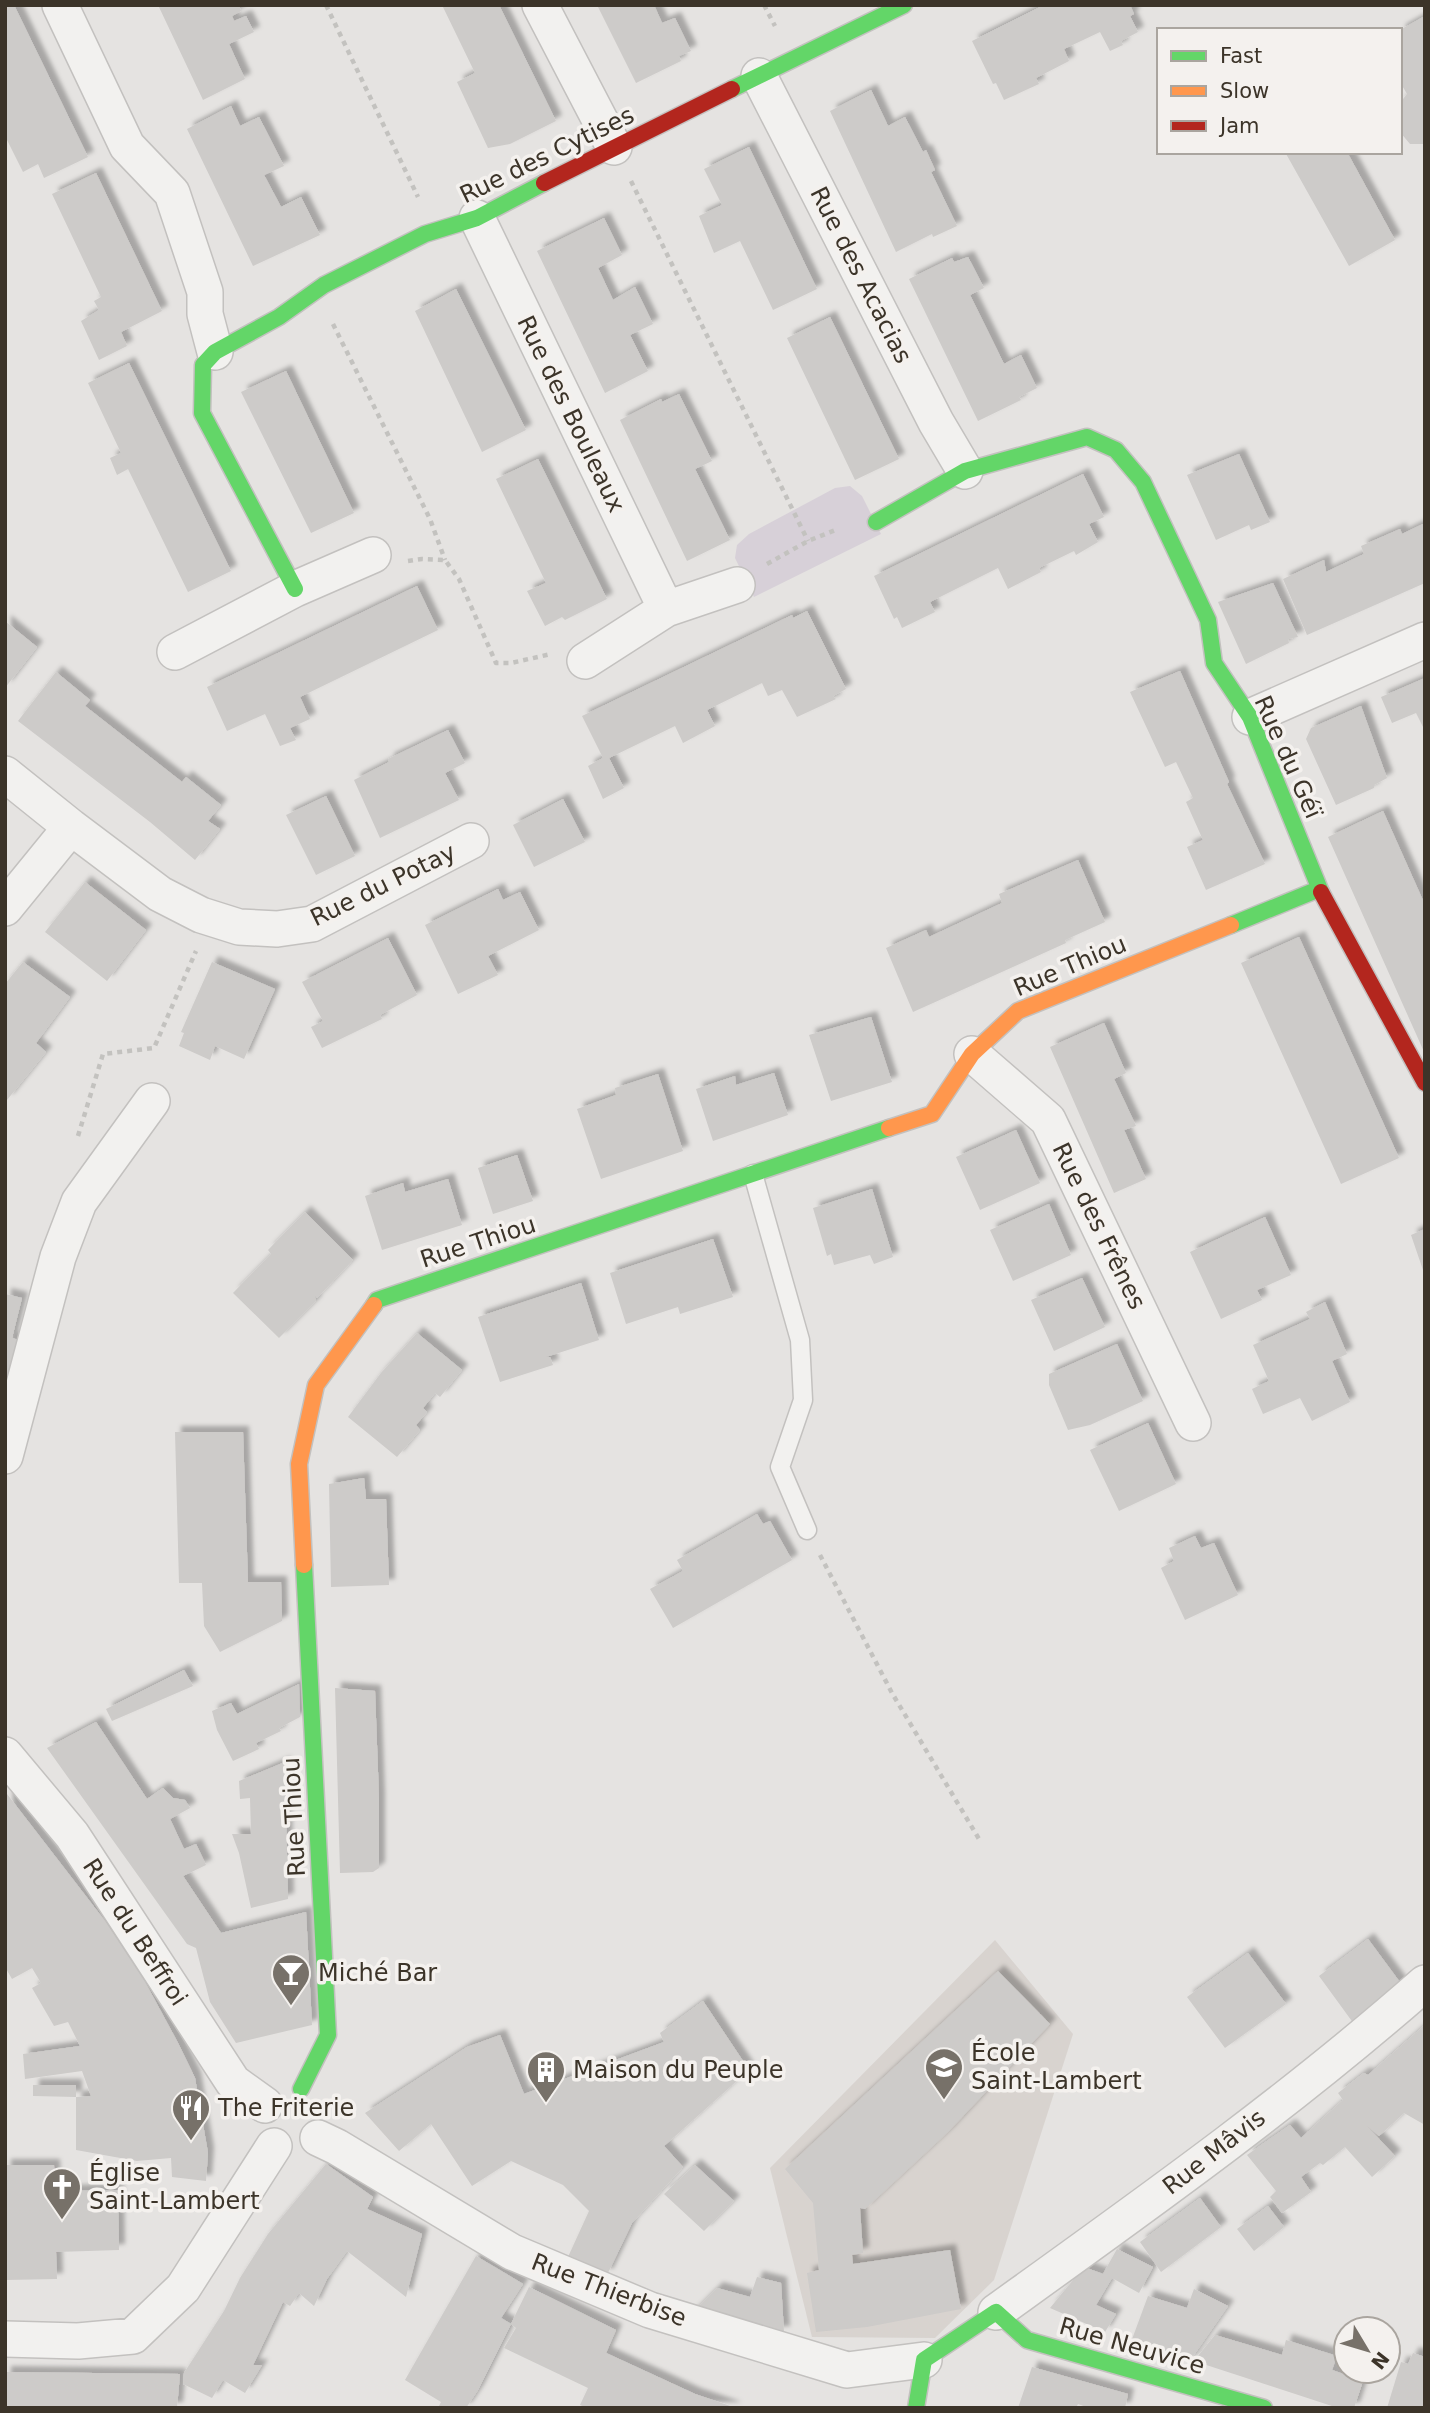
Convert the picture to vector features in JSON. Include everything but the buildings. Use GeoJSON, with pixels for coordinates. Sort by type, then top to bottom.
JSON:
{"type":"FeatureCollection","features":[{"type":"Feature","properties":{"kind":"street"},"geometry":{"type":"LineString","coordinates":[[60,5],[127,146],[172,193],[205,292],[205,314],[215,352],[203,365],[202,413],[295,589]]}},
{"type":"Feature","properties":{"kind":"street"},"geometry":{"type":"LineString","coordinates":[[540,5],[614,147]]}},
{"type":"Feature","properties":{"kind":"street","name":"Rue des Cytises"},"geometry":{"type":"LineString","coordinates":[[215,352],[279,317],[316,290],[425,234],[477,218],[614,147],[904,5]]}},
{"type":"Feature","properties":{"kind":"street","name":"Rue des Acacias"},"geometry":{"type":"LineString","coordinates":[[760,76],[936,422],[965,471]]}},
{"type":"Feature","properties":{"kind":"street","name":"Rue des Bouleaux"},"geometry":{"type":"LineString","coordinates":[[477,218],[666,609]]}},
{"type":"Feature","properties":{"kind":"street","name":"Rue du Géï"},"geometry":{"type":"LineString","coordinates":[[965,471],[1087,437],[1116,450],[1143,482],[1208,620],[1214,663],[1250,718],[1319,889],[1425,1083]]}},
{"type":"Feature","properties":{"kind":"street"},"geometry":{"type":"LineString","coordinates":[[876,522],[965,471]]}},
{"type":"Feature","properties":{"kind":"street"},"geometry":{"type":"LineString","coordinates":[[175,652],[295,589],[373,555]]}},
{"type":"Feature","properties":{"kind":"street"},"geometry":{"type":"LineString","coordinates":[[585,661],[666,609],[737,585]]}},
{"type":"Feature","properties":{"kind":"street"},"geometry":{"type":"LineString","coordinates":[[1250,718],[1425,640]]}},
{"type":"Feature","properties":{"kind":"street","name":"Rue du Potay"},"geometry":{"type":"LineString","coordinates":[[5,774],[160,894],[201,915],[239,927],[277,929],[312,924],[471,841]]}},
{"type":"Feature","properties":{"kind":"street"},"geometry":{"type":"LineString","coordinates":[[5,908],[71,827]]}},
{"type":"Feature","properties":{"kind":"street","name":"Rue Thiou"},"geometry":{"type":"LineString","coordinates":[[300,2089],[306,2082],[328,2035],[299,1464],[316,1385],[377,1300],[932,1114],[972,1054],[1018,1011],[1319,889]]}},
{"type":"Feature","properties":{"kind":"street","name":"Rue des Frênes"},"geometry":{"type":"LineString","coordinates":[[972,1054],[1048,1120],[1193,1423]]}},
{"type":"Feature","properties":{"kind":"street"},"geometry":{"type":"LineString","coordinates":[[5,1457],[58,1257],[79,1202],[152,1101]]}},
{"type":"Feature","properties":{"kind":"street","name":"Rue du Beffroi"},"geometry":{"type":"LineString","coordinates":[[5,1755],[72,1835],[233,2082],[265,2105]]}},
{"type":"Feature","properties":{"kind":"street","name":"Rue Mâvis"},"geometry":{"type":"LineString","coordinates":[[996,2312],[1167,2188],[1372,2029],[1425,1983]]}},
{"type":"Feature","properties":{"kind":"street"},"geometry":{"type":"LineString","coordinates":[[291,2088],[300,2089],[318,2101],[323,2112],[323,2128],[318,2138],[303,2149],[285,2151],[274,2146],[263,2134],[262,2111],[270,2096],[291,2088]]}},
{"type":"Feature","properties":{"kind":"street","name":"Rue Thierbise"},"geometry":{"type":"LineString","coordinates":[[318,2138],[512,2252],[649,2310],[847,2370],[924,2360],[996,2312]]}},
{"type":"Feature","properties":{"kind":"street"},"geometry":{"type":"LineString","coordinates":[[5,2339],[78,2341],[133,2336],[183,2288],[274,2146]]}},
{"type":"Feature","properties":{"kind":"street","name":"Rue Neuvice"},"geometry":{"type":"LineString","coordinates":[[996,2312],[1027,2340],[1264,2408]]}},
{"type":"Feature","properties":{"kind":"street"},"geometry":{"type":"LineString","coordinates":[[916,2408],[924,2360]]}},
{"type":"Feature","properties":{"kind":"lane"},"geometry":{"type":"LineString","coordinates":[[753,1174],[800,1339],[803,1400],[780,1467],[807,1530]]}},
{"type":"Feature","properties":{"kind":"path"},"geometry":{"type":"LineString","coordinates":[[326,5],[435,231]]}},
{"type":"Feature","properties":{"kind":"path"},"geometry":{"type":"LineString","coordinates":[[614,147],[808,541]]}},
{"type":"Feature","properties":{"kind":"path"},"geometry":{"type":"LineString","coordinates":[[316,290],[430,519],[445,560],[459,579],[496,663],[511,663],[557,652],[585,661]]}},
{"type":"Feature","properties":{"kind":"path"},"geometry":{"type":"LineString","coordinates":[[737,585],[756,570],[808,541],[838,529],[876,522]]}},
{"type":"Feature","properties":{"kind":"path"},"geometry":{"type":"LineString","coordinates":[[373,555],[384,565],[422,559],[445,560]]}},
{"type":"Feature","properties":{"kind":"path"},"geometry":{"type":"LineString","coordinates":[[807,1530],[892,1693],[979,1839]]}},
{"type":"Feature","properties":{"kind":"shaded area"},"geometry":{"type":"Polygon","coordinates":[[[850,486],[862,496],[881,534],[754,597],[735,558],[737,545],[749,534],[835,488],[850,486]]]}},
{"type":"Feature","properties":{"kind":"shaded area","name":"École Saint-Lambert"},"geometry":{"type":"Polygon","coordinates":[[[995,1940],[1073,2034],[994,2280],[935,2338],[812,2337],[770,2168],[995,1940]]]}},
{"type":"Feature","properties":{"kind":"traffic: fast"},"geometry":{"type":"LineString","coordinates":[[732,89],[904,5]]}},
{"type":"Feature","properties":{"kind":"traffic: fast"},"geometry":{"type":"LineString","coordinates":[[295,589],[202,413],[203,365],[215,352],[279,317],[324,285],[425,234],[477,218],[544,183]]}},
{"type":"Feature","properties":{"kind":"traffic: fast"},"geometry":{"type":"LineString","coordinates":[[876,522],[965,471],[1087,437],[1116,450],[1143,482],[1208,620],[1214,663],[1250,717],[1321,892]]}},
{"type":"Feature","properties":{"kind":"traffic: fast"},"geometry":{"type":"LineString","coordinates":[[1231,925],[1319,889]]}},
{"type":"Feature","properties":{"kind":"traffic: fast"},"geometry":{"type":"LineString","coordinates":[[374,1305],[377,1300],[889,1128]]}},
{"type":"Feature","properties":{"kind":"traffic: fast"},"geometry":{"type":"LineString","coordinates":[[301,2089],[328,2035],[304,1565]]}},
{"type":"Feature","properties":{"kind":"traffic: fast"},"geometry":{"type":"LineString","coordinates":[[916,2408],[924,2360],[996,2312],[1027,2340],[1264,2408]]}},
{"type":"Feature","properties":{"kind":"traffic: slow"},"geometry":{"type":"LineString","coordinates":[[889,1128],[932,1114],[972,1054],[1018,1011],[1231,925]]}},
{"type":"Feature","properties":{"kind":"traffic: slow"},"geometry":{"type":"LineString","coordinates":[[304,1565],[299,1464],[316,1385],[374,1305]]}},
{"type":"Feature","properties":{"kind":"traffic: jam"},"geometry":{"type":"LineString","coordinates":[[544,183],[732,89]]}},
{"type":"Feature","properties":{"kind":"traffic: jam"},"geometry":{"type":"LineString","coordinates":[[1321,892],[1425,1083]]}},
{"type":"Feature","properties":{"kind":"place","name":"Miché Bar"},"geometry":{"type":"Point","coordinates":[291,2007]}},
{"type":"Feature","properties":{"kind":"place","name":"École Saint-Lambert"},"geometry":{"type":"Point","coordinates":[944,2101]}},
{"type":"Feature","properties":{"kind":"place","name":"Maison du Peuple"},"geometry":{"type":"Point","coordinates":[546,2104]}},
{"type":"Feature","properties":{"kind":"place","name":"The Friterie"},"geometry":{"type":"Point","coordinates":[191,2142]}},
{"type":"Feature","properties":{"kind":"place","name":"Église Saint-Lambert"},"geometry":{"type":"Point","coordinates":[62,2221]}}]}
